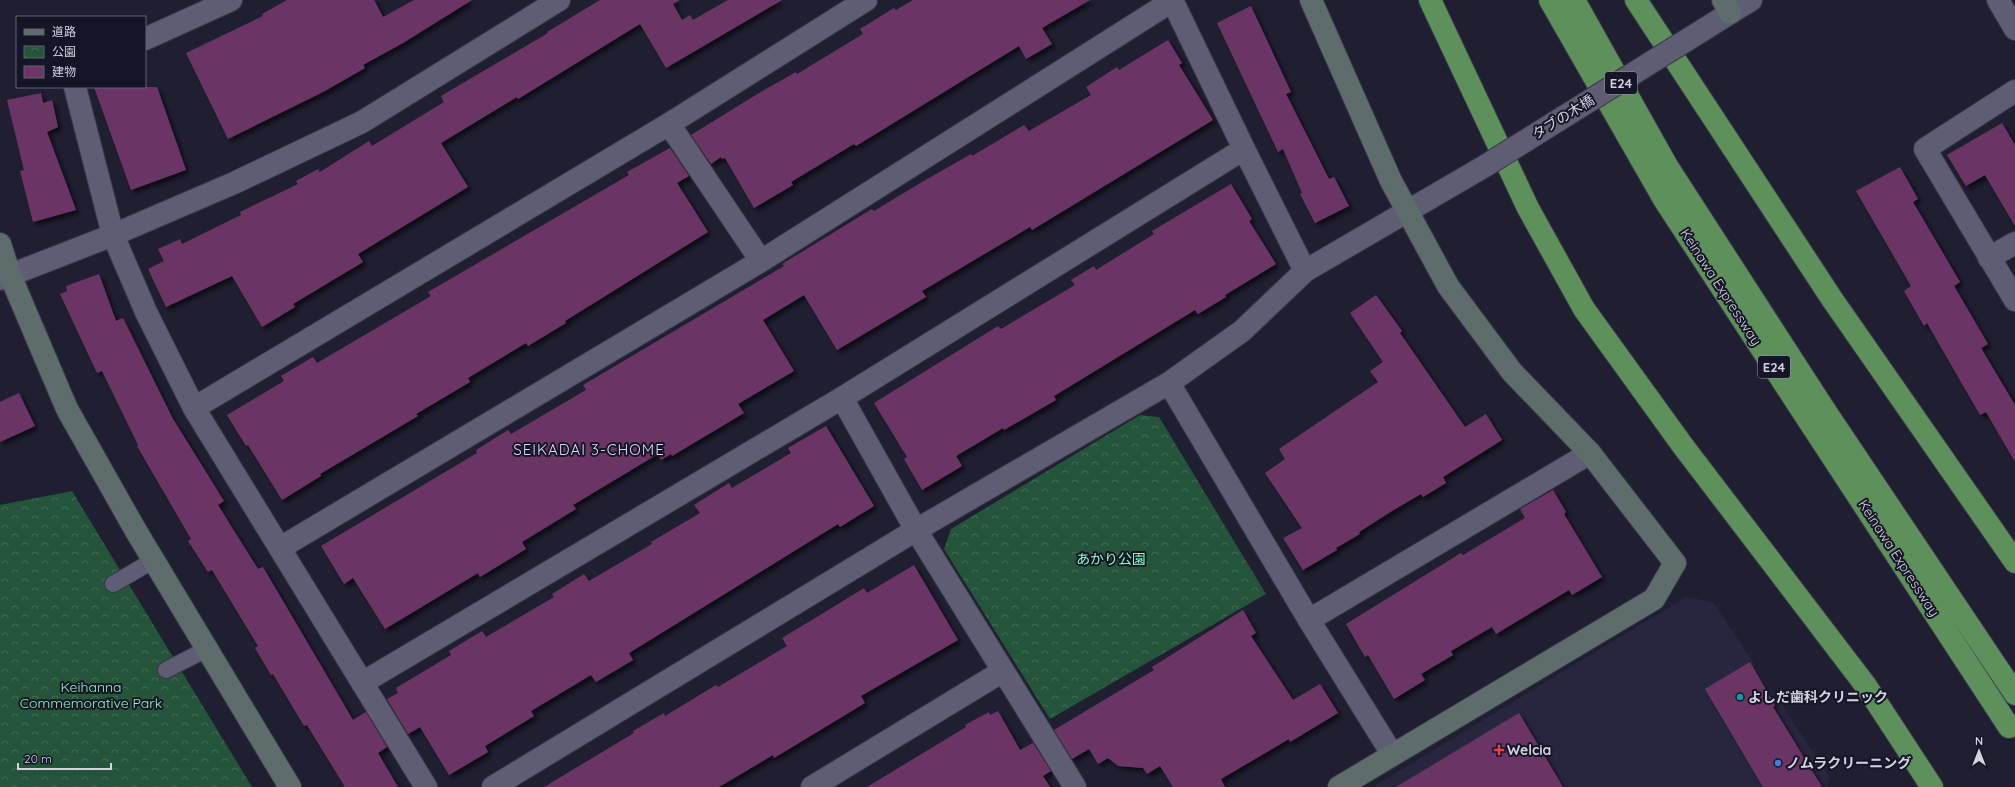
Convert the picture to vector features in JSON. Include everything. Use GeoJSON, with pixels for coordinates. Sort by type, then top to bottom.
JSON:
{"type":"FeatureCollection","features":[{"type":"Feature","properties":{"kind":"highway"},"geometry":{"type":"LineString","coordinates":[[1430,0],[1528,208],[1584,308],[1683,446],[1866,686],[1932,787]]}},
{"type":"Feature","properties":{"kind":"highway","name":"Keinawa Expressway"},"geometry":{"type":"LineString","coordinates":[[1550,0],[1665,201],[2009,727]]}},
{"type":"Feature","properties":{"kind":"highway","name":"Keinawa Expressway"},"geometry":{"type":"LineString","coordinates":[[1574,0],[1667,166],[1824,409],[2015,694]]}},
{"type":"Feature","properties":{"kind":"highway"},"geometry":{"type":"LineString","coordinates":[[1636,0],[1832,299],[2015,562]]}},
{"type":"Feature","properties":{"kind":"street"},"geometry":{"type":"LineString","coordinates":[[146,39],[231,0]]}},
{"type":"Feature","properties":{"kind":"street"},"geometry":{"type":"LineString","coordinates":[[5,277],[113,234],[234,183],[362,122],[559,0]]}},
{"type":"Feature","properties":{"kind":"street"},"geometry":{"type":"LineString","coordinates":[[194,408],[669,124],[866,0]]}},
{"type":"Feature","properties":{"kind":"street"},"geometry":{"type":"LineString","coordinates":[[1311,0],[1406,211],[1448,286],[1512,372],[1590,453],[1675,563],[1654,599],[1339,787]]}},
{"type":"Feature","properties":{"kind":"street","name":"タブの木橋"},"geometry":{"type":"LineString","coordinates":[[493,787],[916,530],[1169,382],[1242,331],[1305,271],[1485,166],[1703,30],[1726,6],[1751,0]]}},
{"type":"Feature","properties":{"kind":"street"},"geometry":{"type":"LineString","coordinates":[[1998,0],[2015,29]]}},
{"type":"Feature","properties":{"kind":"street"},"geometry":{"type":"LineString","coordinates":[[280,548],[761,261],[1172,1],[1305,271]]}},
{"type":"Feature","properties":{"kind":"street"},"geometry":{"type":"LineString","coordinates":[[75,88],[113,234],[146,312],[194,408],[426,787]]}},
{"type":"Feature","properties":{"kind":"street"},"geometry":{"type":"LineString","coordinates":[[2015,91],[1925,149],[2015,300]]}},
{"type":"Feature","properties":{"kind":"street"},"geometry":{"type":"LineString","coordinates":[[669,124],[761,261]]}},
{"type":"Feature","properties":{"kind":"street"},"geometry":{"type":"LineString","coordinates":[[362,683],[842,398],[1244,149]]}},
{"type":"Feature","properties":{"kind":"street"},"geometry":{"type":"LineString","coordinates":[[1989,258],[2015,243]]}},
{"type":"Feature","properties":{"kind":"street"},"geometry":{"type":"LineString","coordinates":[[0,244],[5,277],[67,409],[154,560],[290,787]]}},
{"type":"Feature","properties":{"kind":"street"},"geometry":{"type":"LineString","coordinates":[[1169,382],[1308,620],[1392,754]]}},
{"type":"Feature","properties":{"kind":"street"},"geometry":{"type":"LineString","coordinates":[[842,398],[916,530],[1076,787]]}},
{"type":"Feature","properties":{"kind":"street"},"geometry":{"type":"LineString","coordinates":[[1308,620],[1590,453]]}},
{"type":"Feature","properties":{"kind":"street"},"geometry":{"type":"LineString","coordinates":[[812,787],[1003,671]]}},
{"type":"Feature","properties":{"kind":"lane"},"geometry":{"type":"LineString","coordinates":[[113,584],[154,560]]}},
{"type":"Feature","properties":{"kind":"lane"},"geometry":{"type":"LineString","coordinates":[[166,670],[207,649]]}},
{"type":"Feature","properties":{"kind":"shaded area"},"geometry":{"type":"Polygon","coordinates":[[[1686,597],[1713,602],[1830,777],[1827,787],[1373,787],[1686,597]]]}},
{"type":"Feature","properties":{"kind":"green space","name":"あかり公園"},"geometry":{"type":"Polygon","coordinates":[[[1140,415],[1159,417],[1266,594],[1050,719],[944,549],[951,529],[1140,415]]]}},
{"type":"Feature","properties":{"kind":"green space","name":"Keihanna Commemorative Park"},"geometry":{"type":"Polygon","coordinates":[[[72,491],[252,787],[0,787],[0,505],[72,491]]]}},
{"type":"Feature","properties":{"kind":"building"},"geometry":{"type":"Polygon","coordinates":[[[287,0],[374,0],[383,17],[414,0],[472,0],[403,43],[363,65],[365,68],[323,92],[228,139],[186,53],[263,16],[262,14],[287,0]]]}},
{"type":"Feature","properties":{"kind":"building"},"geometry":{"type":"Polygon","coordinates":[[[600,0],[680,0],[673,4],[682,20],[690,15],[693,20],[728,0],[782,0],[666,68],[640,24],[518,99],[517,97],[441,143],[468,187],[358,254],[363,262],[293,304],[295,307],[262,327],[232,276],[166,307],[148,269],[164,261],[158,249],[180,239],[182,244],[241,215],[240,212],[298,184],[296,181],[318,169],[320,172],[369,141],[372,146],[444,102],[441,96],[548,33],[547,32],[600,0]]]}},
{"type":"Feature","properties":{"kind":"building"},"geometry":{"type":"Polygon","coordinates":[[[913,0],[1090,0],[1042,28],[1052,44],[1026,59],[1019,46],[856,146],[854,144],[791,182],[793,185],[754,208],[725,158],[722,159],[721,157],[711,164],[691,135],[759,93],[796,72],[797,74],[863,34],[860,29],[894,8],[896,10],[913,0]]]}},
{"type":"Feature","properties":{"kind":"building"},"geometry":{"type":"Polygon","coordinates":[[[1251,6],[1291,92],[1286,94],[1329,179],[1334,177],[1349,206],[1315,223],[1300,194],[1302,193],[1283,149],[1278,152],[1217,23],[1251,6]]]}},
{"type":"Feature","properties":{"kind":"building"},"geometry":{"type":"Polygon","coordinates":[[[1168,40],[1182,63],[1179,65],[1213,120],[1032,230],[1030,227],[922,291],[926,297],[837,350],[804,295],[763,320],[794,371],[738,404],[744,413],[672,456],[671,454],[661,460],[658,454],[573,505],[576,509],[522,542],[526,549],[480,577],[478,573],[385,629],[353,578],[344,584],[321,546],[477,453],[476,450],[508,430],[511,434],[586,390],[583,385],[784,266],[782,264],[872,209],[874,211],[922,182],[971,154],[972,156],[1024,125],[1029,131],[1091,95],[1086,87],[1117,67],[1119,70],[1168,40]]]}},
{"type":"Feature","properties":{"kind":"building"},"geometry":{"type":"Polygon","coordinates":[[[157,87],[186,170],[131,190],[94,88],[157,87]]]}},
{"type":"Feature","properties":{"kind":"building"},"geometry":{"type":"Polygon","coordinates":[[[41,93],[43,103],[52,100],[58,127],[47,132],[76,210],[33,222],[20,171],[24,170],[7,100],[41,93]]]}},
{"type":"Feature","properties":{"kind":"building"},"geometry":{"type":"Polygon","coordinates":[[[2002,123],[2015,145],[2015,226],[1985,175],[1966,186],[1947,155],[2002,123]]]}},
{"type":"Feature","properties":{"kind":"building"},"geometry":{"type":"Polygon","coordinates":[[[670,148],[689,176],[677,183],[708,232],[565,321],[566,323],[528,346],[526,343],[468,378],[470,382],[416,414],[418,416],[320,474],[321,476],[282,500],[248,445],[246,446],[227,415],[284,381],[281,376],[313,357],[317,363],[431,296],[428,292],[629,175],[627,172],[670,148]]]}},
{"type":"Feature","properties":{"kind":"building"},"geometry":{"type":"Polygon","coordinates":[[[1900,167],[1918,199],[1913,202],[1960,282],[1954,286],[1988,344],[1981,348],[2015,405],[2015,462],[1986,412],[1980,415],[1927,323],[1924,326],[1904,291],[1911,286],[1856,191],[1900,167]]]}},
{"type":"Feature","properties":{"kind":"building"},"geometry":{"type":"Polygon","coordinates":[[[1231,184],[1252,219],[1249,221],[1276,264],[1225,295],[1226,297],[1198,314],[1195,310],[1054,396],[1056,400],[1004,430],[1003,428],[956,456],[962,466],[922,490],[904,459],[907,457],[874,403],[998,326],[1001,329],[1075,285],[1071,280],[1094,266],[1096,270],[1154,234],[1152,231],[1231,184]]]}},
{"type":"Feature","properties":{"kind":"building"},"geometry":{"type":"Polygon","coordinates":[[[99,274],[116,321],[123,318],[173,419],[224,501],[218,505],[258,569],[263,567],[353,720],[366,712],[387,747],[378,753],[398,787],[345,787],[307,725],[304,726],[273,674],[271,675],[255,648],[258,646],[212,570],[208,572],[188,541],[191,539],[137,446],[138,445],[102,371],[97,373],[60,294],[67,291],[66,286],[99,274]]]}},
{"type":"Feature","properties":{"kind":"building"},"geometry":{"type":"Polygon","coordinates":[[[1376,295],[1402,331],[1400,333],[1465,427],[1486,414],[1502,440],[1443,477],[1446,483],[1423,497],[1421,494],[1392,511],[1359,532],[1360,534],[1336,548],[1337,550],[1303,570],[1283,538],[1302,528],[1265,473],[1285,459],[1279,449],[1378,382],[1370,371],[1383,362],[1350,313],[1376,295]]]}},
{"type":"Feature","properties":{"kind":"building"},"geometry":{"type":"Polygon","coordinates":[[[19,393],[35,426],[0,442],[0,402],[19,393]]]}},
{"type":"Feature","properties":{"kind":"building"},"geometry":{"type":"Polygon","coordinates":[[[826,426],[874,506],[840,527],[838,524],[629,653],[633,660],[596,682],[591,675],[531,711],[534,716],[485,746],[488,752],[449,775],[420,727],[408,734],[387,699],[398,693],[396,688],[451,655],[449,651],[482,631],[486,637],[554,597],[552,594],[584,574],[589,581],[652,544],[651,542],[700,513],[694,505],[729,483],[732,488],[791,453],[788,448],[826,426]]]}},
{"type":"Feature","properties":{"kind":"building"},"geometry":{"type":"Polygon","coordinates":[[[1553,490],[1566,512],[1564,514],[1602,577],[1572,595],[1569,590],[1496,634],[1492,627],[1451,651],[1453,655],[1421,674],[1425,680],[1394,699],[1368,655],[1365,657],[1346,624],[1461,553],[1463,555],[1525,518],[1520,509],[1553,490]]]}},
{"type":"Feature","properties":{"kind":"building"},"geometry":{"type":"Polygon","coordinates":[[[914,565],[958,640],[861,696],[865,703],[774,758],[773,755],[719,787],[544,787],[634,733],[633,731],[664,713],[665,716],[716,685],[718,687],[787,646],[782,638],[864,588],[867,593],[914,565]]]}},
{"type":"Feature","properties":{"kind":"building"},"geometry":{"type":"Polygon","coordinates":[[[1243,610],[1256,633],[1251,636],[1293,700],[1320,684],[1338,713],[1290,742],[1289,739],[1221,779],[1225,787],[1173,787],[1160,766],[1147,774],[1143,768],[1118,766],[1108,758],[1098,764],[1089,749],[1072,759],[1054,730],[1154,670],[1152,667],[1243,610]]]}},
{"type":"Feature","properties":{"kind":"building"},"geometry":{"type":"Polygon","coordinates":[[[1750,662],[1775,705],[1773,707],[1822,787],[1763,787],[1705,689],[1750,662]]]}},
{"type":"Feature","properties":{"kind":"building"},"geometry":{"type":"Polygon","coordinates":[[[998,711],[1020,750],[1033,743],[1051,771],[1043,776],[1050,787],[867,787],[966,727],[965,725],[989,712],[990,715],[998,711]]]}},
{"type":"Feature","properties":{"kind":"building","name":"Welcia"},"geometry":{"type":"Polygon","coordinates":[[[1519,713],[1563,787],[1396,787],[1519,713]]]}},
{"type":"Feature","properties":{"kind":"place","name":"よしだ歯科クリニック"},"geometry":{"type":"Point","coordinates":[1740,697]}},
{"type":"Feature","properties":{"kind":"place","name":"Welcia"},"geometry":{"type":"Point","coordinates":[1499,750]}},
{"type":"Feature","properties":{"kind":"place","name":"ノムラクリーニング"},"geometry":{"type":"Point","coordinates":[1778,763]}},
{"type":"Feature","properties":{"kind":"district","name":"SEIKADAI 3-CHOME"},"geometry":{"type":"Point","coordinates":[589,449]}}]}
